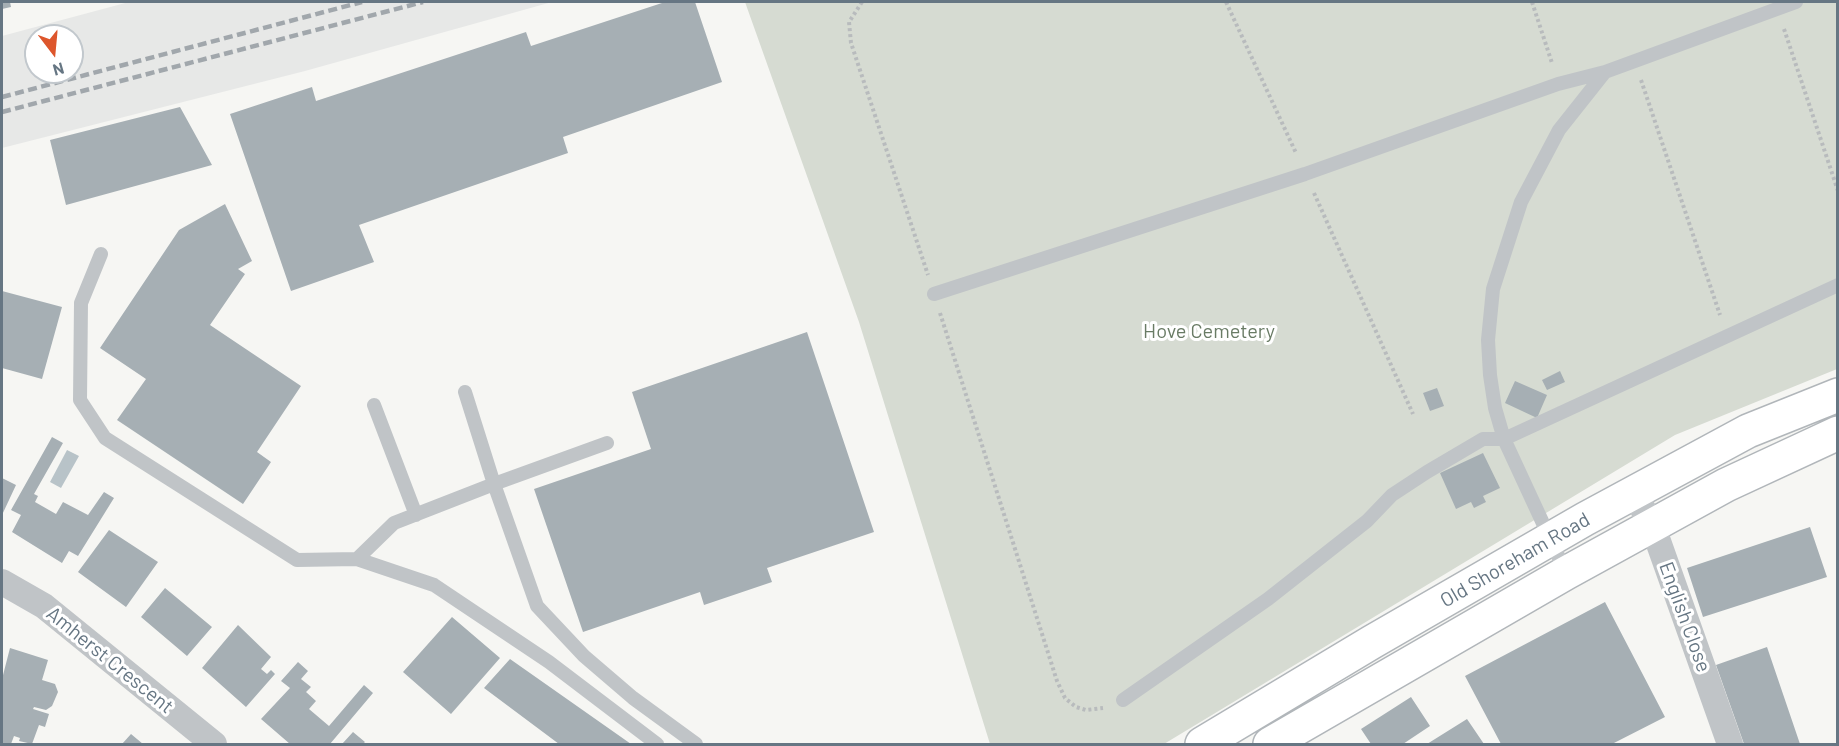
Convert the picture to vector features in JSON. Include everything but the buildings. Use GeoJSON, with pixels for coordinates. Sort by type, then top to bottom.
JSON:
{"type":"FeatureCollection","features":[{"type":"Feature","properties":{"kind":"main road","name":"Old Shoreham Road"},"geometry":{"type":"LineString","coordinates":[[1202,744],[1372,642],[1634,493],[1748,431],[1838,395]]}},
{"type":"Feature","properties":{"kind":"main road","name":"Old Shoreham Road"},"geometry":{"type":"LineString","coordinates":[[1270,744],[1566,573],[1726,485],[1838,433]]}},
{"type":"Feature","properties":{"kind":"street","name":"English Close"},"geometry":{"type":"LineString","coordinates":[[1634,493],[1653,527],[1730,744]]}},
{"type":"Feature","properties":{"kind":"street","name":"Amherst Crescent"},"geometry":{"type":"LineString","coordinates":[[2,582],[44,606],[214,744]]}},
{"type":"Feature","properties":{"kind":"lane"},"geometry":{"type":"LineString","coordinates":[[934,294],[1305,174],[1558,84],[1605,72],[1796,2]]}},
{"type":"Feature","properties":{"kind":"lane"},"geometry":{"type":"LineString","coordinates":[[1566,573],[1504,438],[1495,408],[1488,340],[1493,289],[1508,237],[1536,172],[1559,130],[1605,72]]}},
{"type":"Feature","properties":{"kind":"lane"},"geometry":{"type":"LineString","coordinates":[[101,254],[81,303],[80,400],[105,438],[297,560],[357,559],[434,585],[549,662],[657,744]]}},
{"type":"Feature","properties":{"kind":"lane"},"geometry":{"type":"LineString","coordinates":[[1123,700],[1277,592],[1366,521],[1392,495],[1483,439],[1504,438],[1727,338],[1838,285]]}},
{"type":"Feature","properties":{"kind":"lane"},"geometry":{"type":"LineString","coordinates":[[465,392],[494,484],[537,606],[584,656],[633,698],[696,744]]}},
{"type":"Feature","properties":{"kind":"lane"},"geometry":{"type":"LineString","coordinates":[[374,405],[416,515]]}},
{"type":"Feature","properties":{"kind":"lane"},"geometry":{"type":"LineString","coordinates":[[357,559],[394,523],[607,443]]}},
{"type":"Feature","properties":{"kind":"path"},"geometry":{"type":"LineString","coordinates":[[862,2],[849,21],[851,43],[934,294],[1057,681],[1065,698],[1076,707],[1086,710],[1101,709],[1123,700]]}},
{"type":"Feature","properties":{"kind":"path"},"geometry":{"type":"LineString","coordinates":[[1226,2],[1413,414]]}},
{"type":"Feature","properties":{"kind":"path"},"geometry":{"type":"LineString","coordinates":[[1532,2],[1558,84]]}},
{"type":"Feature","properties":{"kind":"path"},"geometry":{"type":"LineString","coordinates":[[1777,8],[1838,191]]}},
{"type":"Feature","properties":{"kind":"path"},"geometry":{"type":"LineString","coordinates":[[1634,60],[1727,338]]}},
{"type":"Feature","properties":{"kind":"shaded area"},"geometry":{"type":"Polygon","coordinates":[[[129,2],[552,2],[305,71],[2,148],[2,36],[24,30],[24,84],[84,84],[84,24],[47,24],[129,2]]]}},
{"type":"Feature","properties":{"kind":"shaded area"},"geometry":{"type":"Polygon","coordinates":[[[67,450],[79,456],[61,488],[50,482],[67,450]]]}},
{"type":"Feature","properties":{"kind":"green space","name":"Hove Cemetery"},"geometry":{"type":"Polygon","coordinates":[[[745,2],[1837,2],[1837,369],[1675,435],[1164,744],[990,744],[859,322],[745,2]]]}},
{"type":"Feature","properties":{"kind":"railway"},"geometry":{"type":"LineString","coordinates":[[2,97],[362,2]]}},
{"type":"Feature","properties":{"kind":"railway"},"geometry":{"type":"LineString","coordinates":[[2,112],[423,2]]}}]}
